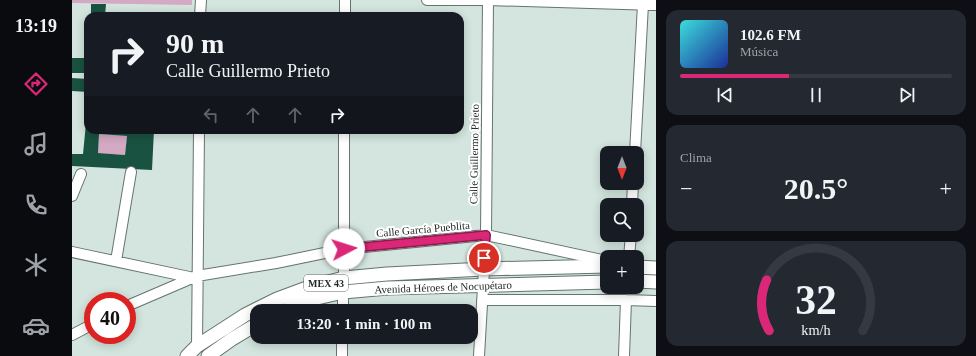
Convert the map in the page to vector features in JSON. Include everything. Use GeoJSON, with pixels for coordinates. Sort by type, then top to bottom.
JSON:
{"type":"FeatureCollection","features":[{"type":"Feature","properties":{"kind":"main road","name":"Avenida Héroes de Nocupétaro"},"geometry":{"type":"LineString","coordinates":[[187,356],[197,346],[245,315],[277,299],[312,286],[344,278],[484,269],[600,266]]}},
{"type":"Feature","properties":{"kind":"main road"},"geometry":{"type":"LineString","coordinates":[[644,267],[656,268]]}},
{"type":"Feature","properties":{"kind":"main road"},"geometry":{"type":"LineString","coordinates":[[644,281],[656,282]]}},
{"type":"Feature","properties":{"kind":"main road","name":"Avenida Héroes de Nocupétaro"},"geometry":{"type":"LineString","coordinates":[[300,304],[312,299],[343,292],[388,288],[600,282]]}},
{"type":"Feature","properties":{"kind":"main road"},"geometry":{"type":"LineString","coordinates":[[208,356],[250,328]]}},
{"type":"Feature","properties":{"kind":"street"},"geometry":{"type":"LineString","coordinates":[[200,12],[201,0]]}},
{"type":"Feature","properties":{"kind":"street"},"geometry":{"type":"LineString","coordinates":[[345,0],[345,12]]}},
{"type":"Feature","properties":{"kind":"street"},"geometry":{"type":"LineString","coordinates":[[427,0],[488,0],[656,5]]}},
{"type":"Feature","properties":{"kind":"street","name":"Calle Guillermo Prieto"},"geometry":{"type":"LineString","coordinates":[[479,356],[486,235],[488,0]]}},
{"type":"Feature","properties":{"kind":"street"},"geometry":{"type":"LineString","coordinates":[[635,146],[643,4]]}},
{"type":"Feature","properties":{"kind":"street"},"geometry":{"type":"LineString","coordinates":[[197,346],[196,277],[199,134]]}},
{"type":"Feature","properties":{"kind":"street"},"geometry":{"type":"LineString","coordinates":[[344,134],[344,278]]}},
{"type":"Feature","properties":{"kind":"street"},"geometry":{"type":"LineString","coordinates":[[116,261],[131,172]]}},
{"type":"Feature","properties":{"kind":"street"},"geometry":{"type":"LineString","coordinates":[[72,196],[81,174]]}},
{"type":"Feature","properties":{"kind":"street","name":"Calle García Pueblita"},"geometry":{"type":"LineString","coordinates":[[136,302],[196,277],[344,249],[486,235],[600,259]]}},
{"type":"Feature","properties":{"kind":"street"},"geometry":{"type":"LineString","coordinates":[[72,252],[196,277]]}},
{"type":"Feature","properties":{"kind":"street"},"geometry":{"type":"LineString","coordinates":[[343,292],[343,304]]}},
{"type":"Feature","properties":{"kind":"street"},"geometry":{"type":"LineString","coordinates":[[482,300],[656,301]]}},
{"type":"Feature","properties":{"kind":"street"},"geometry":{"type":"LineString","coordinates":[[624,356],[626,300]]}},
{"type":"Feature","properties":{"kind":"street"},"geometry":{"type":"LineString","coordinates":[[72,335],[84,329]]}},
{"type":"Feature","properties":{"kind":"street"},"geometry":{"type":"LineString","coordinates":[[342,344],[342,356]]}},
{"type":"Feature","properties":{"kind":"shaded area"},"geometry":{"type":"Polygon","coordinates":[[[72,0],[192,0],[192,5],[72,3],[72,0]]]}},
{"type":"Feature","properties":{"kind":"shaded area"},"geometry":{"type":"Polygon","coordinates":[[[99,134],[127,136],[125,155],[98,153],[99,134]]]}},
{"type":"Feature","properties":{"kind":"building"},"geometry":{"type":"Polygon","coordinates":[[[91,4],[106,4],[105,12],[91,12],[91,4]]]}},
{"type":"Feature","properties":{"kind":"building"},"geometry":{"type":"Polygon","coordinates":[[[72,58],[84,58],[84,73],[72,73],[72,58]]]}},
{"type":"Feature","properties":{"kind":"building"},"geometry":{"type":"Polygon","coordinates":[[[72,78],[84,79],[84,92],[72,91],[72,78]]]}},
{"type":"Feature","properties":{"kind":"building"},"geometry":{"type":"Polygon","coordinates":[[[85,134],[99,134],[154,134],[152,170],[72,166],[72,154],[83,154],[85,134]],[[99,134],[98,153],[125,155],[127,136],[99,134]]]}},
{"type":"Feature","properties":{"kind":"route"},"geometry":{"type":"LineString","coordinates":[[344,249],[486,235],[484,258]]}}]}
